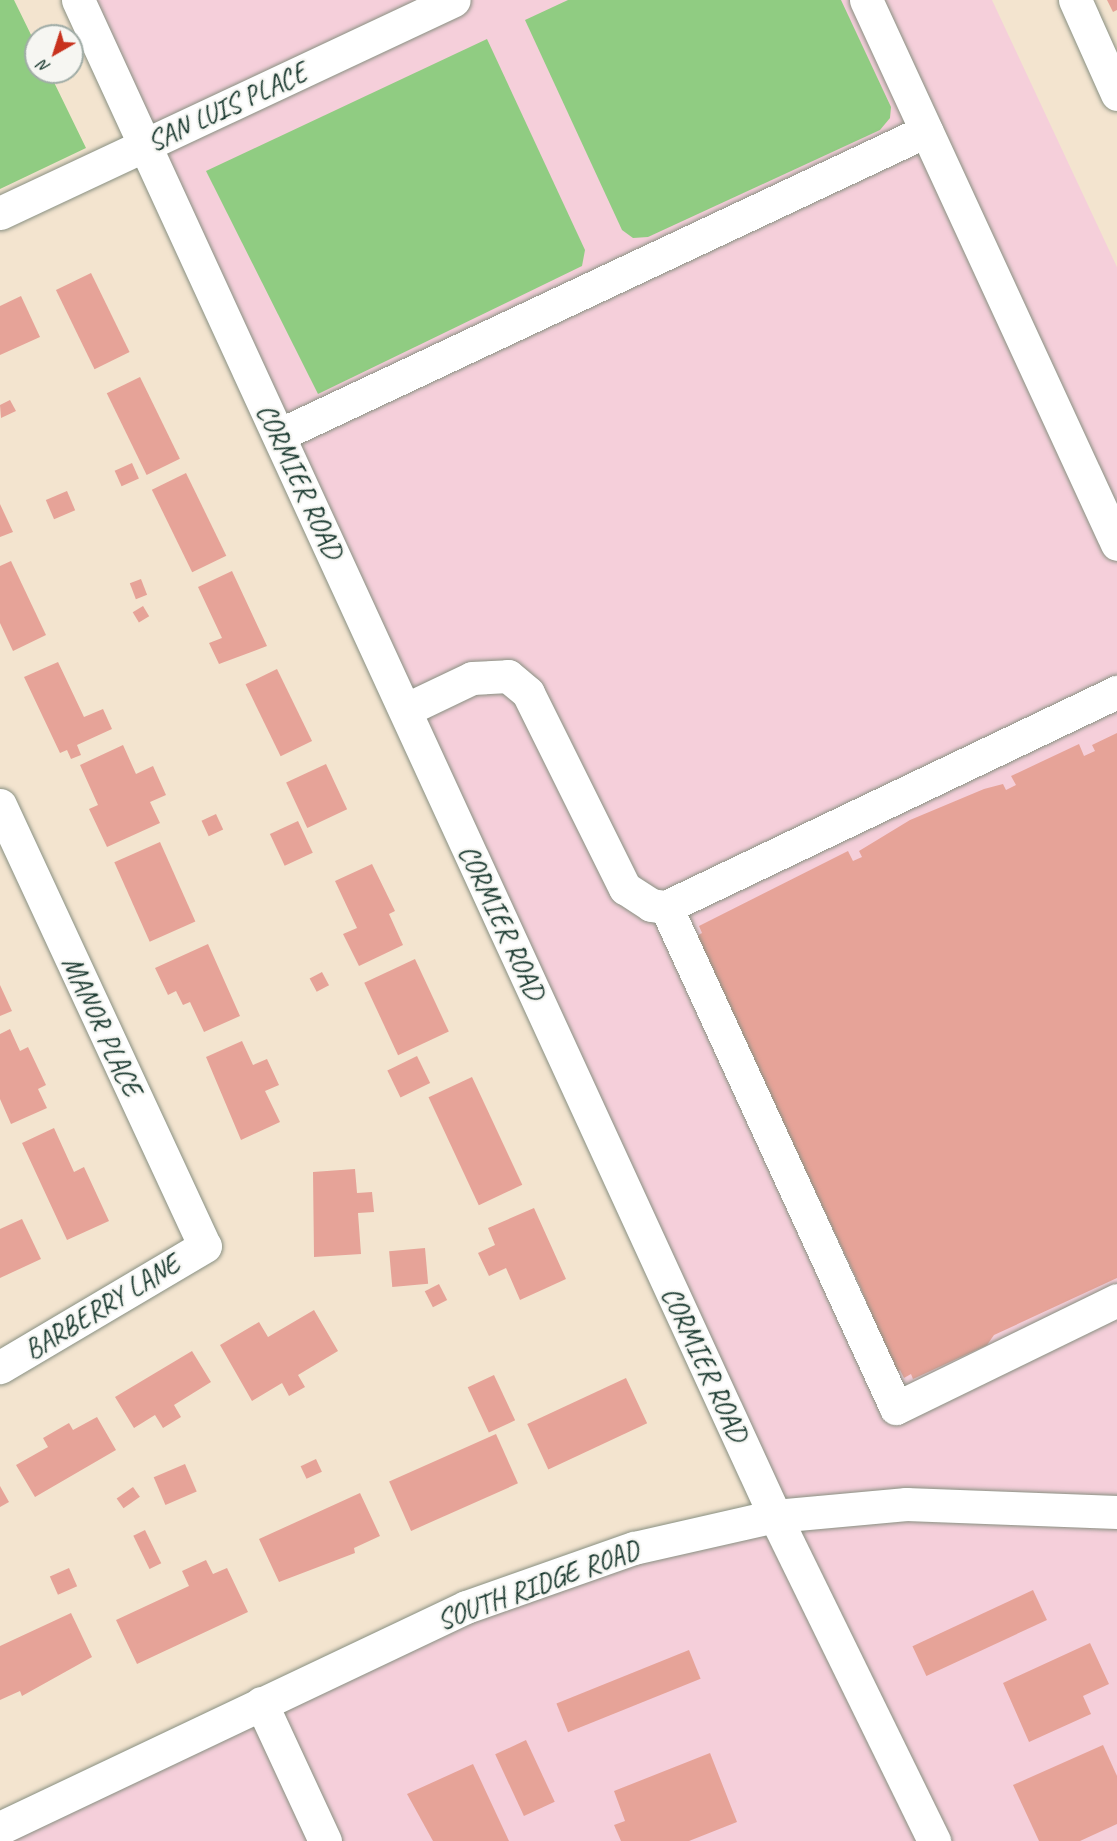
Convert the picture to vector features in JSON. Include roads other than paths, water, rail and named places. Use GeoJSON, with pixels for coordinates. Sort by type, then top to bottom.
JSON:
{"type":"FeatureCollection","features":[{"type":"Feature","properties":{"kind":"street","name":"CORMIER ROAD"},"geometry":{"type":"LineString","coordinates":[[78,0],[775,1516],[934,1841]]}},
{"type":"Feature","properties":{"kind":"street","name":"SAN LUIS PLACE"},"geometry":{"type":"LineString","coordinates":[[0,213],[454,0]]}},
{"type":"Feature","properties":{"kind":"street"},"geometry":{"type":"LineString","coordinates":[[866,0],[1117,544]]}},
{"type":"Feature","properties":{"kind":"street"},"geometry":{"type":"LineString","coordinates":[[1075,0],[1117,94]]}},
{"type":"Feature","properties":{"kind":"street"},"geometry":{"type":"LineString","coordinates":[[279,435],[926,130]]}},
{"type":"Feature","properties":{"kind":"street"},"geometry":{"type":"LineString","coordinates":[[405,710],[472,678],[508,676],[528,693],[625,888],[651,905],[666,907],[1117,692]]}},
{"type":"Feature","properties":{"kind":"street","name":"MANOR PLACE"},"geometry":{"type":"LineString","coordinates":[[0,805],[205,1246]]}},
{"type":"Feature","properties":{"kind":"street"},"geometry":{"type":"LineString","coordinates":[[666,907],[896,1408],[1117,1300]]}},
{"type":"Feature","properties":{"kind":"street","name":"BARBERRY LANE"},"geometry":{"type":"LineString","coordinates":[[0,1367],[205,1246]]}},
{"type":"Feature","properties":{"kind":"street","name":"SOUTH RIDGE ROAD"},"geometry":{"type":"LineString","coordinates":[[0,1828],[466,1607],[634,1548],[775,1516],[906,1504],[1117,1512]]}},
{"type":"Feature","properties":{"kind":"street"},"geometry":{"type":"LineString","coordinates":[[261,1703],[325,1841]]}}]}
